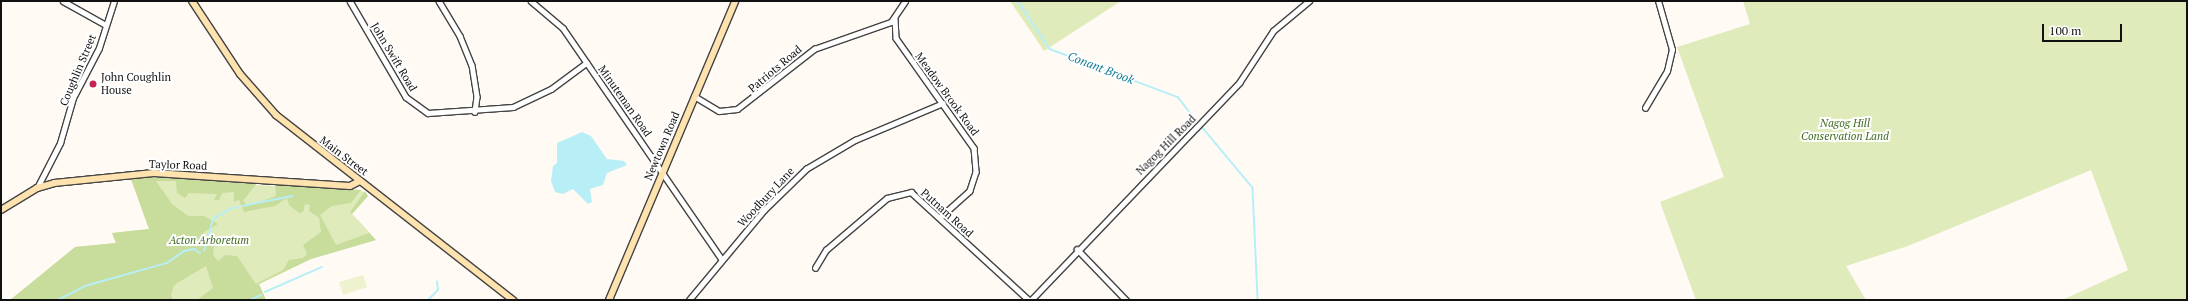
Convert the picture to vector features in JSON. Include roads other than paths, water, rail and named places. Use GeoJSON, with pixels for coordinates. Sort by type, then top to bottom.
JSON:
{"type":"FeatureCollection","features":[{"type":"Feature","properties":{"kind":"street"},"geometry":{"type":"LineString","coordinates":[[63,1],[106,25]]}},
{"type":"Feature","properties":{"kind":"street","name":"Coughlin Street"},"geometry":{"type":"LineString","coordinates":[[37,188],[60,143],[73,98],[106,25],[114,1]]}},
{"type":"Feature","properties":{"kind":"street","name":"Main Street"},"geometry":{"type":"LineString","coordinates":[[192,1],[253,92],[296,132],[512,300]]}},
{"type":"Feature","properties":{"kind":"street","name":"John Swift Road"},"geometry":{"type":"LineString","coordinates":[[350,1],[413,105],[428,113],[475,112],[513,107],[536,97],[586,63]]}},
{"type":"Feature","properties":{"kind":"street"},"geometry":{"type":"LineString","coordinates":[[439,1],[472,65],[477,97],[475,112]]}},
{"type":"Feature","properties":{"kind":"street","name":"Minuteman Road"},"geometry":{"type":"LineString","coordinates":[[531,1],[563,28],[722,259]]}},
{"type":"Feature","properties":{"kind":"street","name":"Newtown Road"},"geometry":{"type":"LineString","coordinates":[[609,300],[735,1]]}},
{"type":"Feature","properties":{"kind":"street","name":"Patriots Road"},"geometry":{"type":"LineString","coordinates":[[694,96],[719,111],[737,109],[814,49],[878,28],[894,18],[905,1]]}},
{"type":"Feature","properties":{"kind":"street","name":"Nagog Hill Road"},"geometry":{"type":"LineString","coordinates":[[1030,300],[1077,249],[1239,83],[1273,31],[1309,1]]}},
{"type":"Feature","properties":{"kind":"street"},"geometry":{"type":"LineString","coordinates":[[1645,108],[1667,71],[1672,50],[1658,1]]}},
{"type":"Feature","properties":{"kind":"street","name":"Meadow Brook Road"},"geometry":{"type":"LineString","coordinates":[[894,18],[896,38],[971,141],[976,165],[970,191],[940,218]]}},
{"type":"Feature","properties":{"kind":"street","name":"Woodbury Lane"},"geometry":{"type":"LineString","coordinates":[[688,300],[781,192],[823,156],[943,103]]}},
{"type":"Feature","properties":{"kind":"street","name":"Taylor Road"},"geometry":{"type":"LineString","coordinates":[[1,210],[37,188],[73,180],[154,173],[350,186],[360,181]]}},
{"type":"Feature","properties":{"kind":"street","name":"Putnam Road"},"geometry":{"type":"LineString","coordinates":[[814,268],[826,250],[892,195],[911,192],[1030,300]]}},
{"type":"Feature","properties":{"kind":"street"},"geometry":{"type":"LineString","coordinates":[[1077,249],[1124,299]]}},
{"type":"Feature","properties":{"kind":"water"},"geometry":{"type":"Polygon","coordinates":[[[582,132],[591,136],[607,159],[624,161],[627,165],[607,173],[603,185],[590,189],[592,202],[588,204],[573,189],[563,194],[555,192],[551,181],[553,166],[557,163],[557,143],[582,132]]]}},
{"type":"Feature","properties":{"kind":"waterway","name":"Conant Brook"},"geometry":{"type":"LineString","coordinates":[[1018,1],[1050,49],[1178,97],[1197,121]]}},
{"type":"Feature","properties":{"kind":"waterway","name":"Conant Brook"},"geometry":{"type":"LineString","coordinates":[[1203,128],[1253,188],[1258,300]]}},
{"type":"Feature","properties":{"kind":"waterway"},"geometry":{"type":"LineString","coordinates":[[242,206],[292,196]]}},
{"type":"Feature","properties":{"kind":"waterway"},"geometry":{"type":"LineString","coordinates":[[204,251],[213,219],[232,208]]}},
{"type":"Feature","properties":{"kind":"waterway"},"geometry":{"type":"LineString","coordinates":[[58,300],[85,286],[167,263],[184,251],[194,249],[200,253]]}},
{"type":"Feature","properties":{"kind":"waterway"},"geometry":{"type":"LineString","coordinates":[[265,292],[322,267]]}},
{"type":"Feature","properties":{"kind":"waterway"},"geometry":{"type":"LineString","coordinates":[[428,300],[438,290],[437,282]]}},
{"type":"Feature","properties":{"kind":"waterway"},"geometry":{"type":"LineString","coordinates":[[250,300],[261,295]]}},
{"type":"Feature","properties":{"kind":"place","name":"John Coughlin House"},"geometry":{"type":"Point","coordinates":[93,84]}},
{"type":"Feature","properties":{"kind":"park label","name":"Nagog Hill Conservation Land"},"geometry":{"type":"Point","coordinates":[1845,130]}},
{"type":"Feature","properties":{"kind":"park label","name":"Acton Arboretum"},"geometry":{"type":"Point","coordinates":[209,240]}}]}
